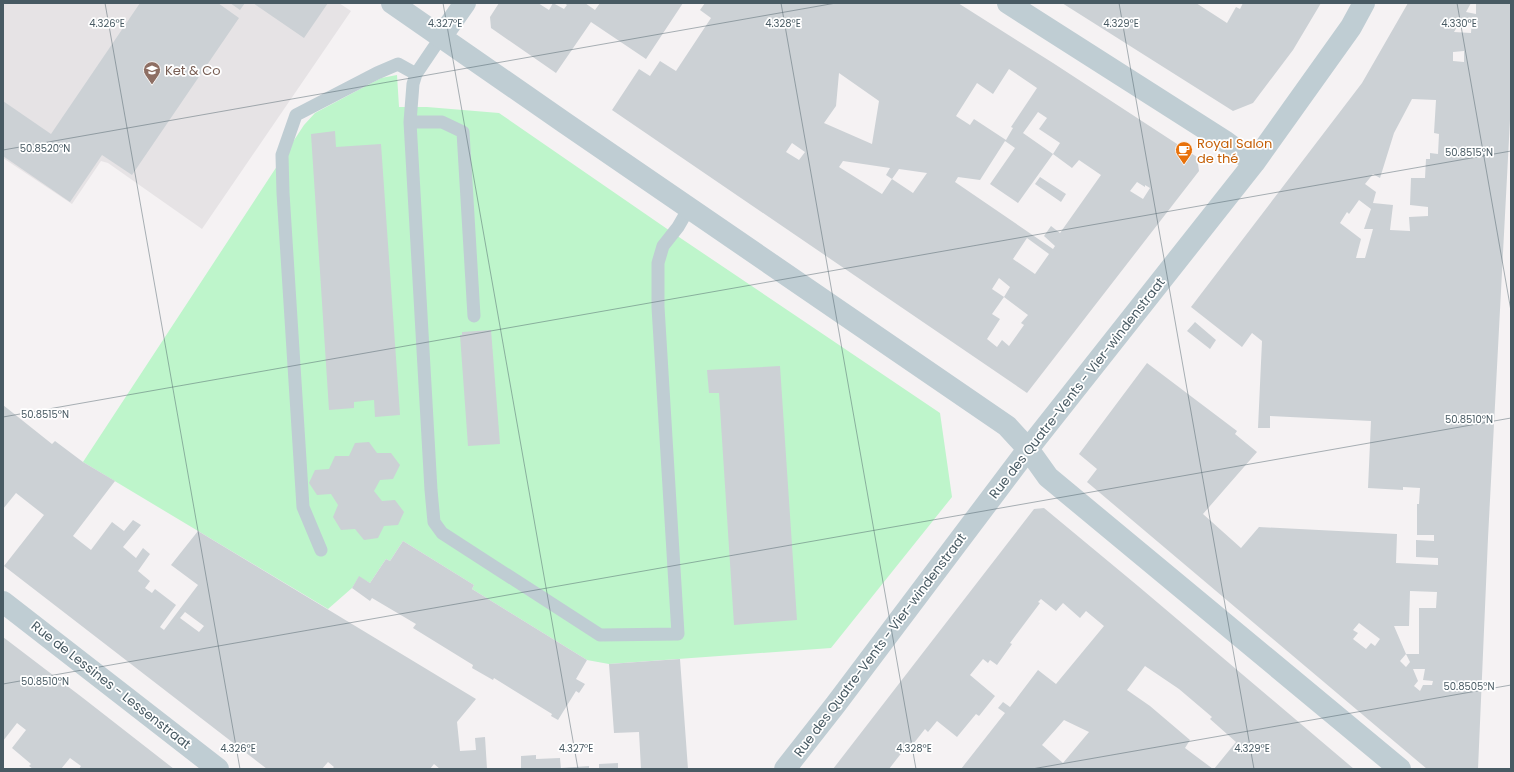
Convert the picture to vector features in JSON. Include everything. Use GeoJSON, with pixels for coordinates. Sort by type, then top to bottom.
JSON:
{"type":"FeatureCollection","features":[{"type":"Feature","properties":{"kind":"street"},"geometry":{"type":"LineString","coordinates":[[392,3],[1007,426],[1028,449],[1048,477],[1400,769]]}},
{"type":"Feature","properties":{"kind":"street"},"geometry":{"type":"LineString","coordinates":[[441,37],[465,3]]}},
{"type":"Feature","properties":{"kind":"street"},"geometry":{"type":"LineString","coordinates":[[1008,3],[1226,142],[1254,162]]}},
{"type":"Feature","properties":{"kind":"street","name":"Rue des Quatre-Vents - Vier-windenstraat"},"geometry":{"type":"LineString","coordinates":[[785,769],[836,704],[1028,449],[1254,162],[1351,26],[1364,3]]}},
{"type":"Feature","properties":{"kind":"street","name":"Rue de Lessines - Lessenstraat"},"geometry":{"type":"LineString","coordinates":[[3,602],[218,769]]}},
{"type":"Feature","properties":{"kind":"lane"},"geometry":{"type":"LineString","coordinates":[[441,37],[416,74],[413,84],[410,122],[434,522],[442,533],[600,635],[678,634],[658,307],[658,264],[663,246],[678,227],[689,208]]}},
{"type":"Feature","properties":{"kind":"lane"},"geometry":{"type":"LineString","coordinates":[[321,550],[303,507],[283,193],[282,155],[296,115],[377,73],[398,64],[416,74]]}},
{"type":"Feature","properties":{"kind":"lane"},"geometry":{"type":"LineString","coordinates":[[410,122],[442,122],[463,132],[474,316]]}},
{"type":"Feature","properties":{"kind":"shaded area","name":"Ket & Co"},"geometry":{"type":"Polygon","coordinates":[[[3,3],[339,3],[351,11],[202,229],[108,163],[101,161],[72,204],[3,158],[3,3]]]}},
{"type":"Feature","properties":{"kind":"green space"},"geometry":{"type":"Polygon","coordinates":[[[397,75],[399,107],[427,107],[499,113],[673,233],[940,413],[952,497],[831,648],[609,664],[587,660],[472,589],[474,585],[403,541],[390,561],[386,559],[370,583],[359,577],[352,588],[328,609],[83,462],[304,125],[315,113],[381,78],[397,75]]]}},
{"type":"Feature","properties":{"kind":"building"},"geometry":{"type":"Polygon","coordinates":[[[140,3],[218,3],[239,18],[132,175],[102,155],[70,202],[3,156],[3,101],[51,134],[140,3]]]}},
{"type":"Feature","properties":{"kind":"building"},"geometry":{"type":"Polygon","coordinates":[[[230,3],[245,3],[240,10],[230,3]]]}},
{"type":"Feature","properties":{"kind":"building"},"geometry":{"type":"Polygon","coordinates":[[[253,3],[328,3],[304,38],[253,3]]]}},
{"type":"Feature","properties":{"kind":"building"},"geometry":{"type":"Polygon","coordinates":[[[499,3],[538,3],[549,10],[553,3],[564,9],[567,5],[564,3],[585,3],[595,10],[600,3],[683,3],[646,59],[591,22],[556,73],[491,28],[490,17],[499,3]]]}},
{"type":"Feature","properties":{"kind":"building"},"geometry":{"type":"Polygon","coordinates":[[[705,3],[958,3],[1197,157],[1199,171],[1027,393],[612,110],[639,69],[650,76],[660,61],[676,71],[711,18],[700,10],[705,3]],[[1009,69],[993,94],[977,83],[956,116],[970,125],[974,119],[1006,140],[1013,128],[1011,127],[1037,88],[1009,69]],[[839,73],[836,106],[824,123],[872,144],[879,101],[839,73]],[[1038,112],[1023,133],[1053,154],[1060,143],[1039,129],[1047,118],[1038,112]],[[1005,141],[980,180],[958,177],[955,182],[1053,249],[1055,246],[1044,236],[1051,226],[1060,233],[1101,175],[1079,160],[1072,168],[1053,154],[1018,203],[990,184],[1015,148],[1005,141]],[[792,143],[786,152],[799,160],[805,152],[792,143]],[[843,161],[839,167],[882,194],[892,179],[886,175],[890,168],[843,161]],[[899,169],[892,179],[913,193],[927,173],[899,169]],[[1137,182],[1130,191],[1143,199],[1150,188],[1137,182]],[[1027,238],[1013,259],[1035,274],[1049,254],[1027,238]],[[999,278],[992,289],[1004,297],[1010,287],[999,278]],[[1004,297],[992,314],[1000,319],[987,339],[997,347],[1002,340],[1009,346],[1024,325],[1021,323],[1028,315],[1004,297]]]}},
{"type":"Feature","properties":{"kind":"building"},"geometry":{"type":"Polygon","coordinates":[[[1062,3],[1196,3],[1227,23],[1236,7],[1240,9],[1243,3],[1321,3],[1293,50],[1253,103],[1233,111],[1062,3]]]}},
{"type":"Feature","properties":{"kind":"building"},"geometry":{"type":"Polygon","coordinates":[[[1408,3],[1471,3],[1466,12],[1476,14],[1476,3],[1511,3],[1511,101],[1488,538],[1478,769],[1427,769],[1087,482],[1097,469],[1079,454],[1147,363],[1237,431],[1235,434],[1257,452],[1203,514],[1241,548],[1259,527],[1397,534],[1396,563],[1438,565],[1438,558],[1416,557],[1416,540],[1434,541],[1434,535],[1417,535],[1417,504],[1419,504],[1420,488],[1403,487],[1403,490],[1368,488],[1371,421],[1270,416],[1270,428],[1258,428],[1262,341],[1252,333],[1242,347],[1191,307],[1362,83],[1408,3]],[[1461,20],[1454,32],[1471,33],[1472,20],[1461,20]],[[1464,51],[1453,52],[1453,61],[1464,62],[1464,51]],[[1412,99],[1394,133],[1380,178],[1373,174],[1365,184],[1376,192],[1373,203],[1393,205],[1390,230],[1410,231],[1409,217],[1428,216],[1428,207],[1410,205],[1411,178],[1425,178],[1426,159],[1430,159],[1430,153],[1438,154],[1439,134],[1434,133],[1436,100],[1412,99]],[[1359,200],[1349,214],[1347,212],[1340,223],[1361,239],[1356,258],[1365,258],[1373,229],[1364,229],[1371,209],[1359,200]],[[1410,591],[1409,626],[1394,626],[1406,654],[1419,654],[1419,608],[1436,608],[1437,592],[1410,591]],[[1359,623],[1353,630],[1358,633],[1353,639],[1366,649],[1371,643],[1375,646],[1380,639],[1359,623]],[[1406,654],[1400,661],[1406,667],[1410,662],[1406,654]],[[1413,669],[1418,681],[1414,686],[1420,691],[1423,685],[1432,685],[1433,681],[1423,680],[1425,669],[1413,669]]]}},
{"type":"Feature","properties":{"kind":"building"},"geometry":{"type":"Polygon","coordinates":[[[335,131],[336,147],[381,144],[400,415],[375,417],[374,400],[354,402],[354,408],[329,410],[311,134],[335,131]]]}},
{"type":"Feature","properties":{"kind":"building"},"geometry":{"type":"Polygon","coordinates":[[[1040,177],[1066,194],[1061,202],[1035,184],[1040,177]]]}},
{"type":"Feature","properties":{"kind":"building"},"geometry":{"type":"Polygon","coordinates":[[[1195,322],[1216,340],[1210,349],[1187,331],[1195,322]]]}},
{"type":"Feature","properties":{"kind":"building"},"geometry":{"type":"Polygon","coordinates":[[[491,330],[500,444],[468,446],[460,335],[462,335],[462,332],[491,330]]]}},
{"type":"Feature","properties":{"kind":"building"},"geometry":{"type":"Polygon","coordinates":[[[780,366],[797,620],[734,625],[719,393],[709,393],[707,370],[780,366]]]}},
{"type":"Feature","properties":{"kind":"building"},"geometry":{"type":"Polygon","coordinates":[[[3,405],[52,444],[55,441],[83,462],[115,481],[73,536],[91,550],[112,522],[124,531],[133,520],[141,525],[123,547],[136,558],[143,548],[150,554],[138,571],[150,581],[145,588],[152,593],[155,589],[176,605],[160,627],[164,630],[198,585],[171,565],[198,531],[476,699],[457,722],[460,751],[476,750],[475,738],[485,737],[487,769],[440,769],[434,764],[430,769],[332,769],[334,767],[328,762],[322,769],[267,769],[4,566],[44,515],[16,493],[3,509],[3,405]],[[185,612],[180,618],[199,632],[204,626],[185,612]]]}},
{"type":"Feature","properties":{"kind":"building"},"geometry":{"type":"Polygon","coordinates":[[[369,442],[377,453],[391,453],[400,465],[393,479],[380,480],[374,491],[382,501],[395,500],[404,512],[398,525],[384,526],[378,538],[364,540],[355,529],[341,530],[333,517],[338,505],[331,494],[317,495],[309,483],[315,470],[329,469],[335,456],[349,456],[355,443],[369,442]]]}},
{"type":"Feature","properties":{"kind":"building"},"geometry":{"type":"Polygon","coordinates":[[[1044,508],[1354,769],[1214,769],[1236,742],[1210,719],[1212,717],[1179,689],[1145,666],[1127,690],[1150,706],[1190,740],[1185,748],[1213,769],[961,769],[1005,713],[998,708],[1003,702],[1010,707],[1038,670],[1056,684],[1104,626],[1086,611],[1080,618],[1063,603],[1056,611],[1041,599],[1038,602],[1040,603],[1010,643],[1012,644],[997,665],[990,660],[988,663],[983,659],[970,675],[995,696],[979,716],[976,714],[957,737],[937,721],[928,732],[925,729],[906,753],[903,751],[889,769],[833,769],[1034,509],[1044,508]],[[1064,720],[1042,745],[1063,763],[1089,732],[1064,720]]]}},
{"type":"Feature","properties":{"kind":"building"},"geometry":{"type":"Polygon","coordinates":[[[403,541],[474,585],[472,589],[587,660],[576,679],[585,684],[579,693],[576,691],[558,720],[551,716],[552,714],[494,678],[493,680],[472,668],[473,665],[413,628],[416,624],[372,598],[370,601],[352,588],[359,576],[370,583],[386,559],[390,561],[403,541]]]}},
{"type":"Feature","properties":{"kind":"building"},"geometry":{"type":"Polygon","coordinates":[[[3,637],[174,769],[79,769],[81,766],[70,758],[61,769],[33,769],[29,766],[31,764],[12,748],[26,730],[17,723],[3,741],[3,637]]]}},
{"type":"Feature","properties":{"kind":"building"},"geometry":{"type":"Polygon","coordinates":[[[680,659],[688,769],[641,769],[639,732],[614,733],[609,664],[680,659]]]}},
{"type":"Feature","properties":{"kind":"building"},"geometry":{"type":"Polygon","coordinates":[[[536,755],[536,759],[560,758],[561,769],[521,769],[521,756],[536,755]]]}},
{"type":"Feature","properties":{"kind":"building"},"geometry":{"type":"Polygon","coordinates":[[[618,763],[618,769],[599,769],[599,764],[618,763]]]}},
{"type":"Feature","properties":{"kind":"building"},"geometry":{"type":"Polygon","coordinates":[[[589,766],[589,769],[561,769],[561,768],[589,766]]]}},
{"type":"Feature","properties":{"kind":"place","name":"Ket & Co"},"geometry":{"type":"Point","coordinates":[152,85]}},
{"type":"Feature","properties":{"kind":"place","name":"Royal Salon de thé"},"geometry":{"type":"Point","coordinates":[1184,165]}}]}
